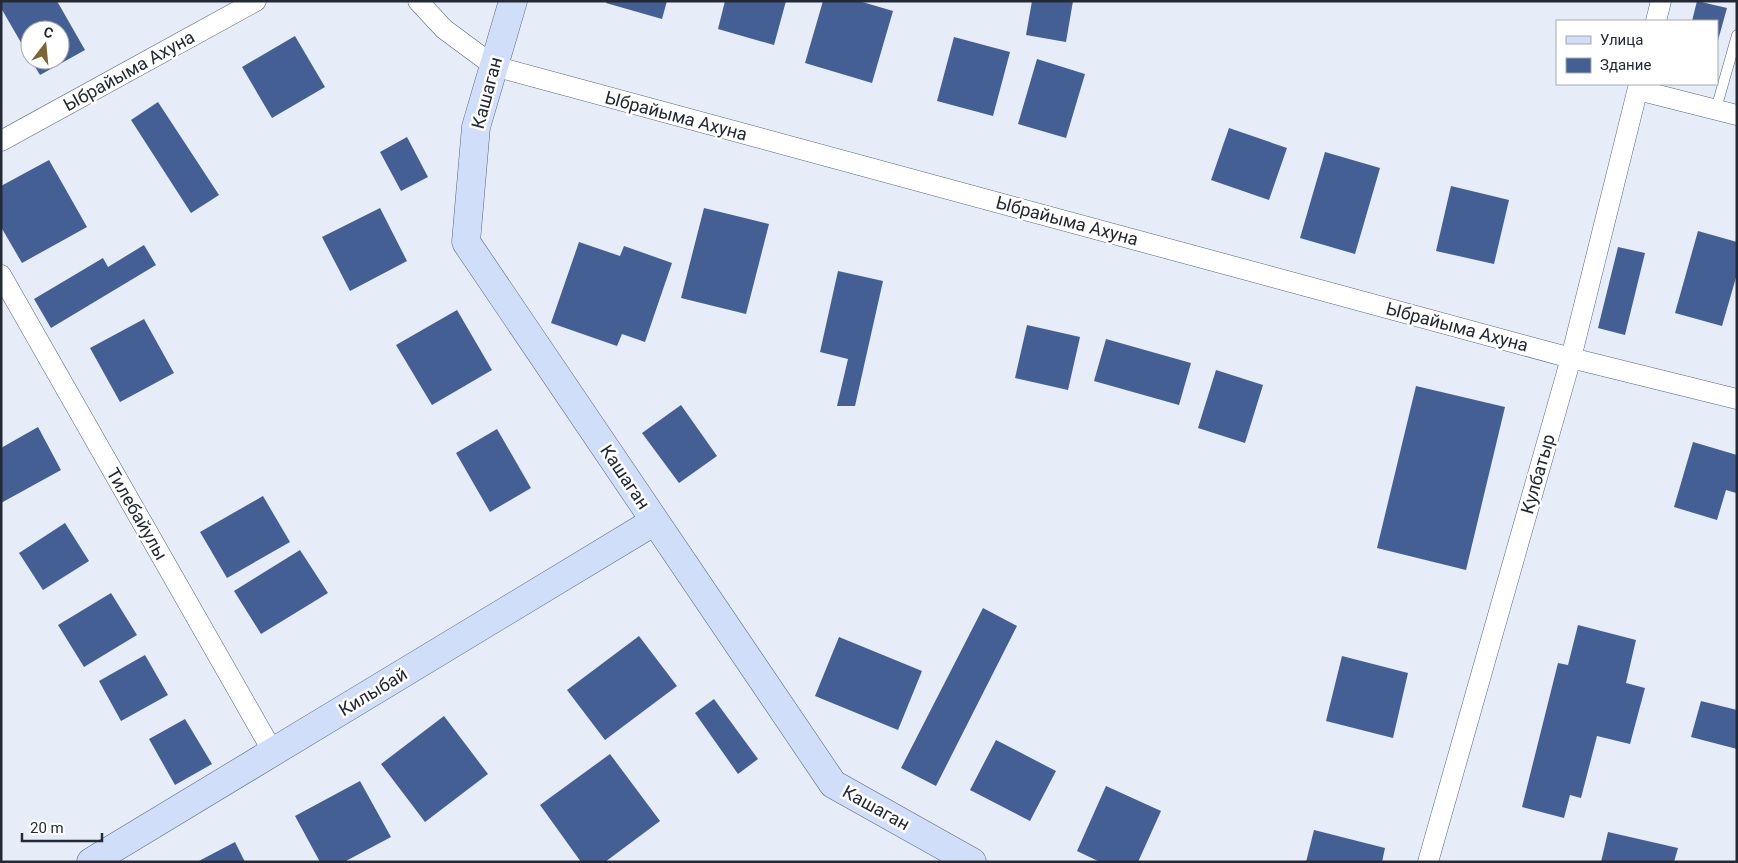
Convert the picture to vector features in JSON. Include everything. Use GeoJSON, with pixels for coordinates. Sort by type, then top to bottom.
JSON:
{"type":"FeatureCollection","features":[{"type":"Feature","properties":{"kind":"street","name":"Ыбрайыма Ахуна"},"geometry":{"type":"LineString","coordinates":[[1,141],[256,1]]}},
{"type":"Feature","properties":{"kind":"street","name":"Ыбрайыма Ахуна"},"geometry":{"type":"LineString","coordinates":[[418,1],[444,29],[494,66],[1571,358],[1737,399]]}},
{"type":"Feature","properties":{"kind":"street","name":"Кашаган"},"geometry":{"type":"LineString","coordinates":[[513,1],[476,127],[466,242],[833,784],[972,862]]}},
{"type":"Feature","properties":{"kind":"street"},"geometry":{"type":"LineString","coordinates":[[1656,20],[1661,1]]}},
{"type":"Feature","properties":{"kind":"street"},"geometry":{"type":"LineString","coordinates":[[1638,87],[1737,115]]}},
{"type":"Feature","properties":{"kind":"street","name":"Кулбатыр"},"geometry":{"type":"LineString","coordinates":[[1428,862],[1571,358],[1638,87]]}},
{"type":"Feature","properties":{"kind":"street","name":"Тилебайулы"},"geometry":{"type":"LineString","coordinates":[[1,276],[273,752]]}},
{"type":"Feature","properties":{"kind":"street","name":"Килыбай"},"geometry":{"type":"LineString","coordinates":[[92,862],[655,522]]}},
{"type":"Feature","properties":{"kind":"lane"},"geometry":{"type":"LineString","coordinates":[[1716,109],[1737,35]]}},
{"type":"Feature","properties":{"kind":"building"},"geometry":{"type":"Polygon","coordinates":[[[1,1],[57,1],[68,20],[20,20],[20,41],[1,8],[1,1]]]}},
{"type":"Feature","properties":{"kind":"building"},"geometry":{"type":"Polygon","coordinates":[[[607,1],[667,1],[662,19],[606,3],[607,1]]]}},
{"type":"Feature","properties":{"kind":"building"},"geometry":{"type":"Polygon","coordinates":[[[725,1],[786,1],[774,45],[718,29],[725,1]]]}},
{"type":"Feature","properties":{"kind":"building"},"geometry":{"type":"Polygon","coordinates":[[[823,1],[859,1],[893,11],[872,83],[805,63],[823,1]]]}},
{"type":"Feature","properties":{"kind":"building"},"geometry":{"type":"Polygon","coordinates":[[[1032,1],[1073,1],[1066,42],[1026,35],[1032,1]]]}},
{"type":"Feature","properties":{"kind":"building"},"geometry":{"type":"Polygon","coordinates":[[[1697,1],[1727,8],[1718,40],[1718,20],[1692,20],[1697,1]]]}},
{"type":"Feature","properties":{"kind":"building"},"geometry":{"type":"Polygon","coordinates":[[[70,24],[85,50],[70,58],[70,24]]]}},
{"type":"Feature","properties":{"kind":"building"},"geometry":{"type":"Polygon","coordinates":[[[295,36],[325,87],[272,118],[242,67],[295,36]]]}},
{"type":"Feature","properties":{"kind":"building"},"geometry":{"type":"Polygon","coordinates":[[[954,37],[1010,52],[993,116],[937,101],[954,37]]]}},
{"type":"Feature","properties":{"kind":"building"},"geometry":{"type":"Polygon","coordinates":[[[1037,59],[1085,74],[1066,138],[1018,124],[1037,59]]]}},
{"type":"Feature","properties":{"kind":"building"},"geometry":{"type":"Polygon","coordinates":[[[37,70],[49,70],[40,75],[37,70]]]}},
{"type":"Feature","properties":{"kind":"building"},"geometry":{"type":"Polygon","coordinates":[[[158,102],[219,195],[191,213],[131,120],[158,102]]]}},
{"type":"Feature","properties":{"kind":"building"},"geometry":{"type":"Polygon","coordinates":[[[1229,128],[1287,148],[1269,200],[1211,180],[1229,128]]]}},
{"type":"Feature","properties":{"kind":"building"},"geometry":{"type":"Polygon","coordinates":[[[407,137],[428,177],[401,191],[380,152],[407,137]]]}},
{"type":"Feature","properties":{"kind":"building"},"geometry":{"type":"Polygon","coordinates":[[[1325,152],[1380,168],[1355,254],[1300,238],[1325,152]]]}},
{"type":"Feature","properties":{"kind":"building"},"geometry":{"type":"Polygon","coordinates":[[[49,160],[87,227],[22,263],[1,227],[1,186],[49,160]]]}},
{"type":"Feature","properties":{"kind":"building"},"geometry":{"type":"Polygon","coordinates":[[[1451,186],[1509,200],[1494,264],[1436,251],[1451,186]]]}},
{"type":"Feature","properties":{"kind":"building"},"geometry":{"type":"Polygon","coordinates":[[[380,208],[407,261],[350,291],[322,237],[380,208]]]}},
{"type":"Feature","properties":{"kind":"building"},"geometry":{"type":"Polygon","coordinates":[[[704,208],[769,224],[746,314],[681,298],[704,208]]]}},
{"type":"Feature","properties":{"kind":"building"},"geometry":{"type":"Polygon","coordinates":[[[1698,231],[1737,242],[1737,274],[1722,326],[1675,313],[1698,231]]]}},
{"type":"Feature","properties":{"kind":"building"},"geometry":{"type":"Polygon","coordinates":[[[579,242],[620,256],[624,246],[672,263],[645,342],[622,334],[617,346],[551,323],[579,242]]]}},
{"type":"Feature","properties":{"kind":"building"},"geometry":{"type":"Polygon","coordinates":[[[144,245],[156,265],[51,328],[34,299],[103,258],[108,267],[144,245]]]}},
{"type":"Feature","properties":{"kind":"building"},"geometry":{"type":"Polygon","coordinates":[[[1618,247],[1645,253],[1625,335],[1598,328],[1618,247]]]}},
{"type":"Feature","properties":{"kind":"building"},"geometry":{"type":"Polygon","coordinates":[[[838,271],[883,281],[855,406],[837,406],[848,359],[820,352],[838,271]]]}},
{"type":"Feature","properties":{"kind":"building"},"geometry":{"type":"Polygon","coordinates":[[[457,310],[492,370],[432,405],[396,345],[457,310]]]}},
{"type":"Feature","properties":{"kind":"building"},"geometry":{"type":"Polygon","coordinates":[[[144,319],[174,373],[120,402],[90,348],[144,319]]]}},
{"type":"Feature","properties":{"kind":"building"},"geometry":{"type":"Polygon","coordinates":[[[1027,325],[1080,337],[1068,390],[1015,378],[1027,325]]]}},
{"type":"Feature","properties":{"kind":"building"},"geometry":{"type":"Polygon","coordinates":[[[1106,339],[1191,363],[1179,405],[1094,381],[1106,339]]]}},
{"type":"Feature","properties":{"kind":"building"},"geometry":{"type":"Polygon","coordinates":[[[1216,370],[1263,385],[1245,443],[1198,428],[1216,370]]]}},
{"type":"Feature","properties":{"kind":"building"},"geometry":{"type":"Polygon","coordinates":[[[1416,386],[1505,407],[1466,570],[1377,548],[1416,386]]]}},
{"type":"Feature","properties":{"kind":"building"},"geometry":{"type":"Polygon","coordinates":[[[681,405],[717,456],[679,483],[642,433],[681,405]]]}},
{"type":"Feature","properties":{"kind":"building"},"geometry":{"type":"Polygon","coordinates":[[[38,427],[61,470],[1,503],[1,448],[38,427]]]}},
{"type":"Feature","properties":{"kind":"building"},"geometry":{"type":"Polygon","coordinates":[[[497,429],[531,488],[490,512],[456,453],[497,429]]]}},
{"type":"Feature","properties":{"kind":"building"},"geometry":{"type":"Polygon","coordinates":[[[1693,442],[1737,455],[1736,493],[1726,490],[1717,520],[1674,507],[1693,442]]]}},
{"type":"Feature","properties":{"kind":"building"},"geometry":{"type":"Polygon","coordinates":[[[263,496],[290,542],[227,578],[200,532],[263,496]]]}},
{"type":"Feature","properties":{"kind":"building"},"geometry":{"type":"Polygon","coordinates":[[[65,523],[89,561],[43,590],[19,553],[65,523]]]}},
{"type":"Feature","properties":{"kind":"building"},"geometry":{"type":"Polygon","coordinates":[[[300,550],[328,593],[261,634],[234,591],[300,550]]]}},
{"type":"Feature","properties":{"kind":"building"},"geometry":{"type":"Polygon","coordinates":[[[111,593],[137,635],[84,667],[58,625],[111,593]]]}},
{"type":"Feature","properties":{"kind":"building"},"geometry":{"type":"Polygon","coordinates":[[[983,608],[1017,626],[936,786],[901,768],[983,608]]]}},
{"type":"Feature","properties":{"kind":"building"},"geometry":{"type":"Polygon","coordinates":[[[1578,625],[1636,640],[1626,683],[1645,688],[1630,744],[1597,736],[1581,798],[1570,795],[1564,818],[1522,807],[1558,663],[1568,665],[1578,625]]]}},
{"type":"Feature","properties":{"kind":"building"},"geometry":{"type":"Polygon","coordinates":[[[639,636],[677,686],[605,740],[567,690],[639,636]]]}},
{"type":"Feature","properties":{"kind":"building"},"geometry":{"type":"Polygon","coordinates":[[[839,637],[922,671],[898,730],[815,696],[839,637]]]}},
{"type":"Feature","properties":{"kind":"building"},"geometry":{"type":"Polygon","coordinates":[[[145,655],[168,695],[121,721],[99,681],[145,655]]]}},
{"type":"Feature","properties":{"kind":"building"},"geometry":{"type":"Polygon","coordinates":[[[1342,656],[1408,673],[1393,738],[1326,721],[1342,656]]]}},
{"type":"Feature","properties":{"kind":"building"},"geometry":{"type":"Polygon","coordinates":[[[714,699],[758,759],[738,774],[695,713],[714,699]]]}},
{"type":"Feature","properties":{"kind":"building"},"geometry":{"type":"Polygon","coordinates":[[[1701,701],[1737,710],[1737,749],[1691,737],[1701,701]]]}},
{"type":"Feature","properties":{"kind":"building"},"geometry":{"type":"Polygon","coordinates":[[[444,716],[488,774],[425,822],[381,764],[444,716]]]}},
{"type":"Feature","properties":{"kind":"building"},"geometry":{"type":"Polygon","coordinates":[[[185,719],[212,764],[175,785],[149,739],[185,719]]]}},
{"type":"Feature","properties":{"kind":"building"},"geometry":{"type":"Polygon","coordinates":[[[996,740],[1056,771],[1030,821],[970,790],[996,740]]]}},
{"type":"Feature","properties":{"kind":"building"},"geometry":{"type":"Polygon","coordinates":[[[610,754],[660,821],[605,862],[581,862],[540,805],[610,754]]]}},
{"type":"Feature","properties":{"kind":"building"},"geometry":{"type":"Polygon","coordinates":[[[360,781],[391,837],[344,862],[320,862],[295,816],[360,781]]]}},
{"type":"Feature","properties":{"kind":"building"},"geometry":{"type":"Polygon","coordinates":[[[1106,786],[1161,811],[1138,862],[1100,862],[1077,851],[1106,786]]]}},
{"type":"Feature","properties":{"kind":"building"},"geometry":{"type":"Polygon","coordinates":[[[1314,830],[1385,848],[1382,862],[1306,862],[1314,830]]]}},
{"type":"Feature","properties":{"kind":"building"},"geometry":{"type":"Polygon","coordinates":[[[1608,832],[1678,848],[1674,862],[1601,862],[1608,832]]]}},
{"type":"Feature","properties":{"kind":"building"},"geometry":{"type":"Polygon","coordinates":[[[235,842],[245,862],[197,862],[235,842]]]}}]}
